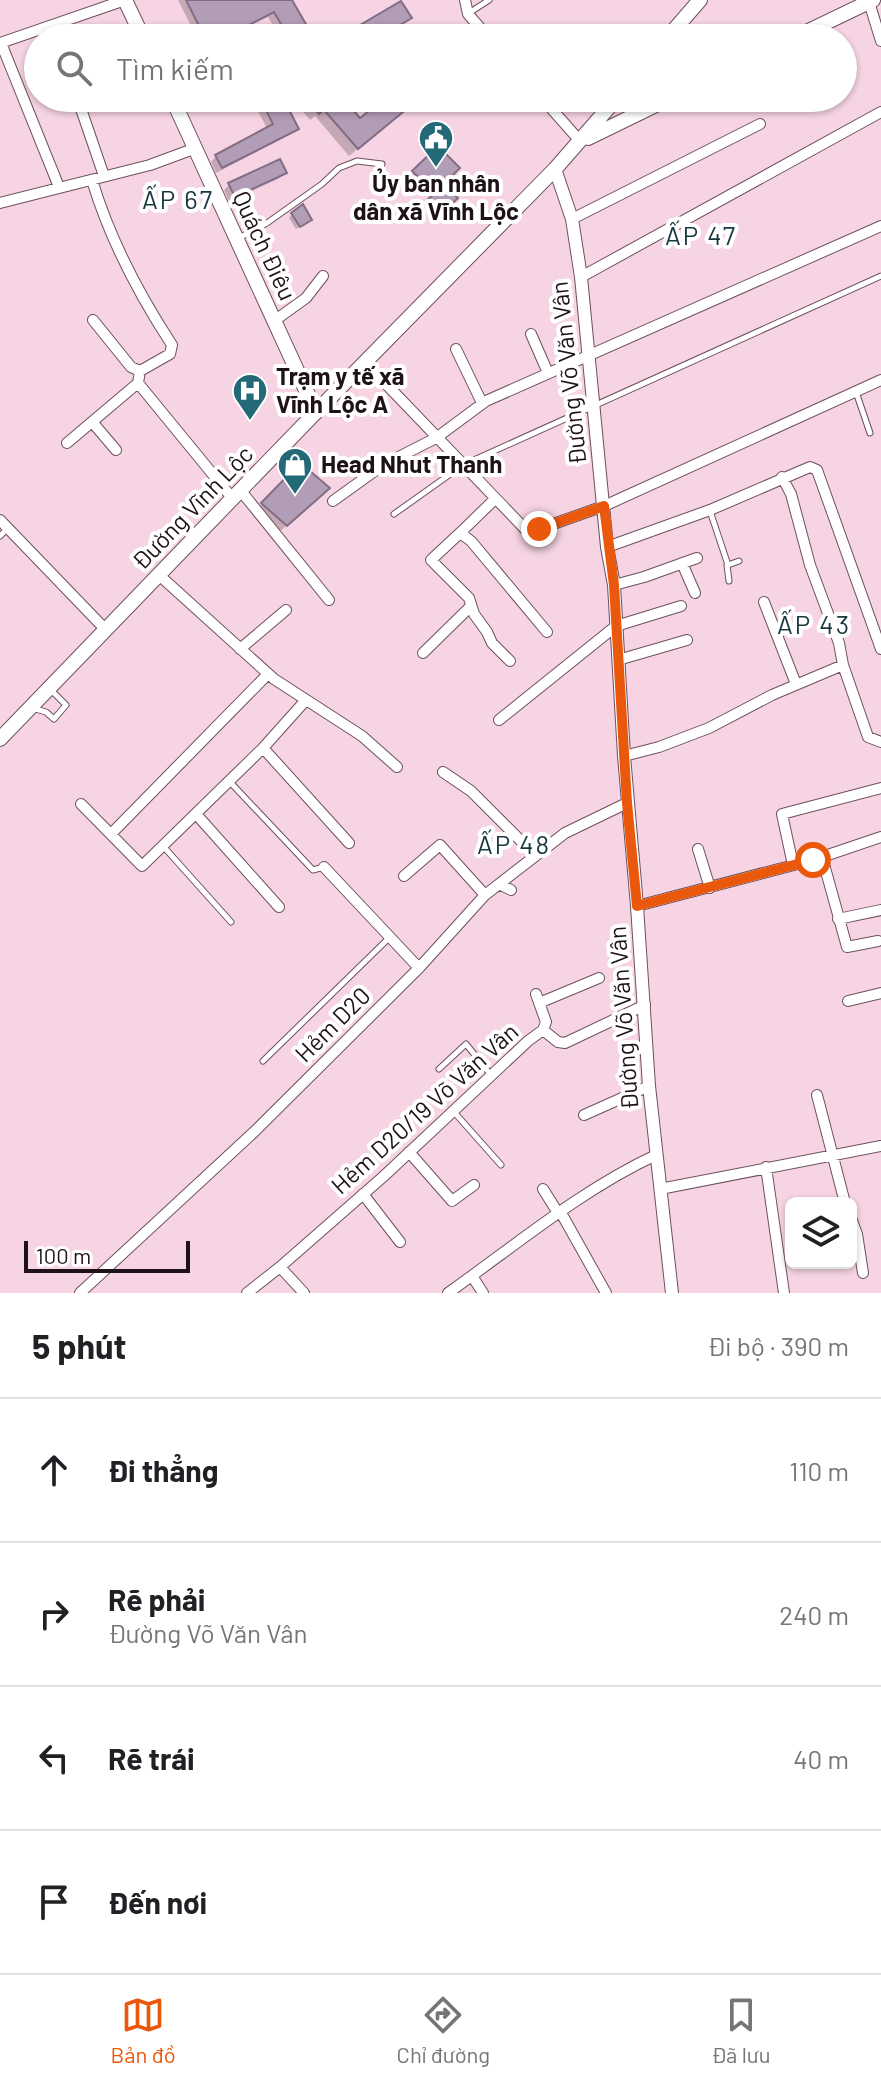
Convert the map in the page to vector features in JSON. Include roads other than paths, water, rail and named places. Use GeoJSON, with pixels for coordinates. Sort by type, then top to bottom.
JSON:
{"type":"FeatureCollection","features":[{"type":"Feature","properties":{"kind":"main road"},"geometry":{"type":"LineString","coordinates":[[125,0],[136,24]]}},
{"type":"Feature","properties":{"kind":"main road"},"geometry":{"type":"LineString","coordinates":[[679,24],[700,0]]}},
{"type":"Feature","properties":{"kind":"main road"},"geometry":{"type":"LineString","coordinates":[[823,24],[871,1]]}},
{"type":"Feature","properties":{"kind":"main road","name":"Quách Điêu"},"geometry":{"type":"LineString","coordinates":[[179,112],[316,412]]}},
{"type":"Feature","properties":{"kind":"main road","name":"Đường Vĩnh Lộc"},"geometry":{"type":"LineString","coordinates":[[0,739],[555,169],[605,112]]}},
{"type":"Feature","properties":{"kind":"main road"},"geometry":{"type":"LineString","coordinates":[[580,141],[632,112]]}},
{"type":"Feature","properties":{"kind":"street"},"geometry":{"type":"LineString","coordinates":[[56,24],[125,0]]}},
{"type":"Feature","properties":{"kind":"street"},"geometry":{"type":"LineString","coordinates":[[465,0],[468,14],[477,24]]}},
{"type":"Feature","properties":{"kind":"street"},"geometry":{"type":"LineString","coordinates":[[871,1],[881,41]]}},
{"type":"Feature","properties":{"kind":"street"},"geometry":{"type":"LineString","coordinates":[[24,35],[1,43],[24,100]]}},
{"type":"Feature","properties":{"kind":"street"},"geometry":{"type":"LineString","coordinates":[[29,112],[59,187]]}},
{"type":"Feature","properties":{"kind":"street"},"geometry":{"type":"LineString","coordinates":[[82,112],[104,176]]}},
{"type":"Feature","properties":{"kind":"street"},"geometry":{"type":"LineString","coordinates":[[554,112],[580,141]]}},
{"type":"Feature","properties":{"kind":"street"},"geometry":{"type":"LineString","coordinates":[[581,277],[881,112]]}},
{"type":"Feature","properties":{"kind":"street"},"geometry":{"type":"LineString","coordinates":[[572,219],[760,124]]}},
{"type":"Feature","properties":{"kind":"street"},"geometry":{"type":"LineString","coordinates":[[0,203],[150,165],[196,148]]}},
{"type":"Feature","properties":{"kind":"street","name":"Đường Võ Văn Vân"},"geometry":{"type":"LineString","coordinates":[[555,169],[572,219],[581,277],[607,547],[614,585],[649,1086],[672,1293]]}},
{"type":"Feature","properties":{"kind":"street"},"geometry":{"type":"LineString","coordinates":[[67,443],[93,423],[139,377],[170,354],[172,345],[139,294],[92,180]]}},
{"type":"Feature","properties":{"kind":"street"},"geometry":{"type":"LineString","coordinates":[[333,501],[383,465],[436,438],[482,403],[881,226]]}},
{"type":"Feature","properties":{"kind":"street"},"geometry":{"type":"LineString","coordinates":[[274,321],[306,298],[323,276]]}},
{"type":"Feature","properties":{"kind":"street"},"geometry":{"type":"LineString","coordinates":[[93,320],[237,495],[329,600]]}},
{"type":"Feature","properties":{"kind":"street"},"geometry":{"type":"LineString","coordinates":[[531,334],[548,373]]}},
{"type":"Feature","properties":{"kind":"street"},"geometry":{"type":"LineString","coordinates":[[456,349],[482,403]]}},
{"type":"Feature","properties":{"kind":"street"},"geometry":{"type":"LineString","coordinates":[[365,362],[525,529],[539,529],[604,506],[881,380]]}},
{"type":"Feature","properties":{"kind":"street"},"geometry":{"type":"LineString","coordinates":[[93,423],[116,450]]}},
{"type":"Feature","properties":{"kind":"street"},"geometry":{"type":"LineString","coordinates":[[607,547],[710,510],[810,467],[817,470],[881,649]]}},
{"type":"Feature","properties":{"kind":"street"},"geometry":{"type":"LineString","coordinates":[[782,477],[791,494],[810,565],[839,643],[843,665],[868,737],[881,742]]}},
{"type":"Feature","properties":{"kind":"street"},"geometry":{"type":"LineString","coordinates":[[495,499],[431,560],[469,598],[492,643],[510,661]]}},
{"type":"Feature","properties":{"kind":"street"},"geometry":{"type":"LineString","coordinates":[[0,520],[105,629]]}},
{"type":"Feature","properties":{"kind":"street"},"geometry":{"type":"LineString","coordinates":[[460,533],[471,541],[547,632]]}},
{"type":"Feature","properties":{"kind":"street"},"geometry":{"type":"LineString","coordinates":[[614,585],[697,558]]}},
{"type":"Feature","properties":{"kind":"street"},"geometry":{"type":"LineString","coordinates":[[682,563],[695,593]]}},
{"type":"Feature","properties":{"kind":"street"},"geometry":{"type":"LineString","coordinates":[[159,575],[268,674],[362,736],[397,767]]}},
{"type":"Feature","properties":{"kind":"street"},"geometry":{"type":"LineString","coordinates":[[764,602],[796,684]]}},
{"type":"Feature","properties":{"kind":"street"},"geometry":{"type":"LineString","coordinates":[[423,653],[471,606]]}},
{"type":"Feature","properties":{"kind":"street"},"geometry":{"type":"LineString","coordinates":[[499,720],[616,626],[681,606]]}},
{"type":"Feature","properties":{"kind":"street"},"geometry":{"type":"LineString","coordinates":[[240,649],[286,610]]}},
{"type":"Feature","properties":{"kind":"street"},"geometry":{"type":"LineString","coordinates":[[618,660],[687,640]]}},
{"type":"Feature","properties":{"kind":"street"},"geometry":{"type":"LineString","coordinates":[[624,756],[659,747],[709,728],[796,684],[843,665]]}},
{"type":"Feature","properties":{"kind":"street"},"geometry":{"type":"LineString","coordinates":[[111,834],[268,674]]}},
{"type":"Feature","properties":{"kind":"street"},"geometry":{"type":"LineString","coordinates":[[81,804],[111,834],[138,870],[263,748],[305,701]]}},
{"type":"Feature","properties":{"kind":"street"},"geometry":{"type":"LineString","coordinates":[[263,748],[349,843]]}},
{"type":"Feature","properties":{"kind":"street"},"geometry":{"type":"LineString","coordinates":[[443,772],[471,791],[535,855]]}},
{"type":"Feature","properties":{"kind":"street"},"geometry":{"type":"LineString","coordinates":[[793,865],[782,814],[881,788]]}},
{"type":"Feature","properties":{"kind":"street","name":"Hẻm D20"},"geometry":{"type":"LineString","coordinates":[[80,1293],[254,1132],[419,968],[485,895],[505,888],[535,855],[565,833],[627,803]]}},
{"type":"Feature","properties":{"kind":"street"},"geometry":{"type":"LineString","coordinates":[[196,814],[279,907]]}},
{"type":"Feature","properties":{"kind":"street"},"geometry":{"type":"LineString","coordinates":[[637,906],[822,857],[881,837]]}},
{"type":"Feature","properties":{"kind":"street"},"geometry":{"type":"LineString","coordinates":[[404,876],[440,845],[485,895]]}},
{"type":"Feature","properties":{"kind":"street"},"geometry":{"type":"LineString","coordinates":[[698,849],[710,888]]}},
{"type":"Feature","properties":{"kind":"street"},"geometry":{"type":"LineString","coordinates":[[822,857],[847,947],[878,941]]}},
{"type":"Feature","properties":{"kind":"street"},"geometry":{"type":"LineString","coordinates":[[324,867],[419,968]]}},
{"type":"Feature","properties":{"kind":"street"},"geometry":{"type":"LineString","coordinates":[[838,919],[881,910]]}},
{"type":"Feature","properties":{"kind":"street"},"geometry":{"type":"LineString","coordinates":[[543,1030],[546,1022],[538,998],[599,978]]}},
{"type":"Feature","properties":{"kind":"street"},"geometry":{"type":"LineString","coordinates":[[848,1001],[881,993]]}},
{"type":"Feature","properties":{"kind":"street","name":"Hẻm D20/19 Võ Văn Vân"},"geometry":{"type":"LineString","coordinates":[[247,1293],[363,1194],[543,1030],[558,1042],[565,1043],[645,1005]]}},
{"type":"Feature","properties":{"kind":"street"},"geometry":{"type":"LineString","coordinates":[[584,1115],[649,1086]]}},
{"type":"Feature","properties":{"kind":"street"},"geometry":{"type":"LineString","coordinates":[[817,1095],[843,1197]]}},
{"type":"Feature","properties":{"kind":"street"},"geometry":{"type":"LineString","coordinates":[[660,1189],[881,1146]]}},
{"type":"Feature","properties":{"kind":"street"},"geometry":{"type":"LineString","coordinates":[[409,1152],[452,1201],[474,1185]]}},
{"type":"Feature","properties":{"kind":"street"},"geometry":{"type":"LineString","coordinates":[[448,1293],[593,1189],[656,1155]]}},
{"type":"Feature","properties":{"kind":"street"},"geometry":{"type":"LineString","coordinates":[[766,1167],[784,1293]]}},
{"type":"Feature","properties":{"kind":"street"},"geometry":{"type":"LineString","coordinates":[[543,1189],[606,1293]]}},
{"type":"Feature","properties":{"kind":"street"},"geometry":{"type":"LineString","coordinates":[[363,1194],[400,1242]]}},
{"type":"Feature","properties":{"kind":"street"},"geometry":{"type":"LineString","coordinates":[[857,1234],[863,1273]]}},
{"type":"Feature","properties":{"kind":"street"},"geometry":{"type":"LineString","coordinates":[[280,1267],[304,1293]]}},
{"type":"Feature","properties":{"kind":"street"},"geometry":{"type":"LineString","coordinates":[[472,1276],[483,1293]]}},
{"type":"Feature","properties":{"kind":"lane"},"geometry":{"type":"LineString","coordinates":[[468,14],[489,0]]}},
{"type":"Feature","properties":{"kind":"lane"},"geometry":{"type":"LineString","coordinates":[[236,239],[267,223],[339,168],[357,161],[382,164]]}},
{"type":"Feature","properties":{"kind":"lane"},"geometry":{"type":"LineString","coordinates":[[394,514],[463,465],[881,276]]}},
{"type":"Feature","properties":{"kind":"lane"},"geometry":{"type":"LineString","coordinates":[[856,392],[870,433]]}},
{"type":"Feature","properties":{"kind":"lane"},"geometry":{"type":"LineString","coordinates":[[710,510],[728,565],[729,581]]}},
{"type":"Feature","properties":{"kind":"lane"},"geometry":{"type":"LineString","coordinates":[[0,536],[9,528]]}},
{"type":"Feature","properties":{"kind":"lane"},"geometry":{"type":"LineString","coordinates":[[728,565],[739,561]]}},
{"type":"Feature","properties":{"kind":"lane"},"geometry":{"type":"LineString","coordinates":[[31,707],[46,712],[54,719],[66,705],[50,689]]}},
{"type":"Feature","properties":{"kind":"lane"},"geometry":{"type":"LineString","coordinates":[[229,781],[313,870],[324,867]]}},
{"type":"Feature","properties":{"kind":"lane"},"geometry":{"type":"LineString","coordinates":[[163,846],[231,922]]}},
{"type":"Feature","properties":{"kind":"lane"},"geometry":{"type":"LineString","coordinates":[[263,1061],[389,938]]}},
{"type":"Feature","properties":{"kind":"lane"},"geometry":{"type":"LineString","coordinates":[[439,1069],[466,1044],[492,1076]]}},
{"type":"Feature","properties":{"kind":"lane"},"geometry":{"type":"LineString","coordinates":[[454,1111],[501,1165]]}},
{"type":"Feature","properties":{"kind":"place","name":"Ủy ban nhân dân xã Vĩnh Lộc"},"geometry":{"type":"Point","coordinates":[436,169]}},
{"type":"Feature","properties":{"kind":"place","name":"Trạm y tế xã Vĩnh Lộc A"},"geometry":{"type":"Point","coordinates":[250,422]}},
{"type":"Feature","properties":{"kind":"place","name":"Head Nhut Thanh"},"geometry":{"type":"Point","coordinates":[295,496]}},
{"type":"Feature","properties":{"kind":"district","name":"ẤP 67"},"geometry":{"type":"Point","coordinates":[178,200]}},
{"type":"Feature","properties":{"kind":"district","name":"ẤP 47"},"geometry":{"type":"Point","coordinates":[701,236]}},
{"type":"Feature","properties":{"kind":"district","name":"ẤP 43"},"geometry":{"type":"Point","coordinates":[814,625]}},
{"type":"Feature","properties":{"kind":"district","name":"ẤP 48"},"geometry":{"type":"Point","coordinates":[514,845]}}]}
